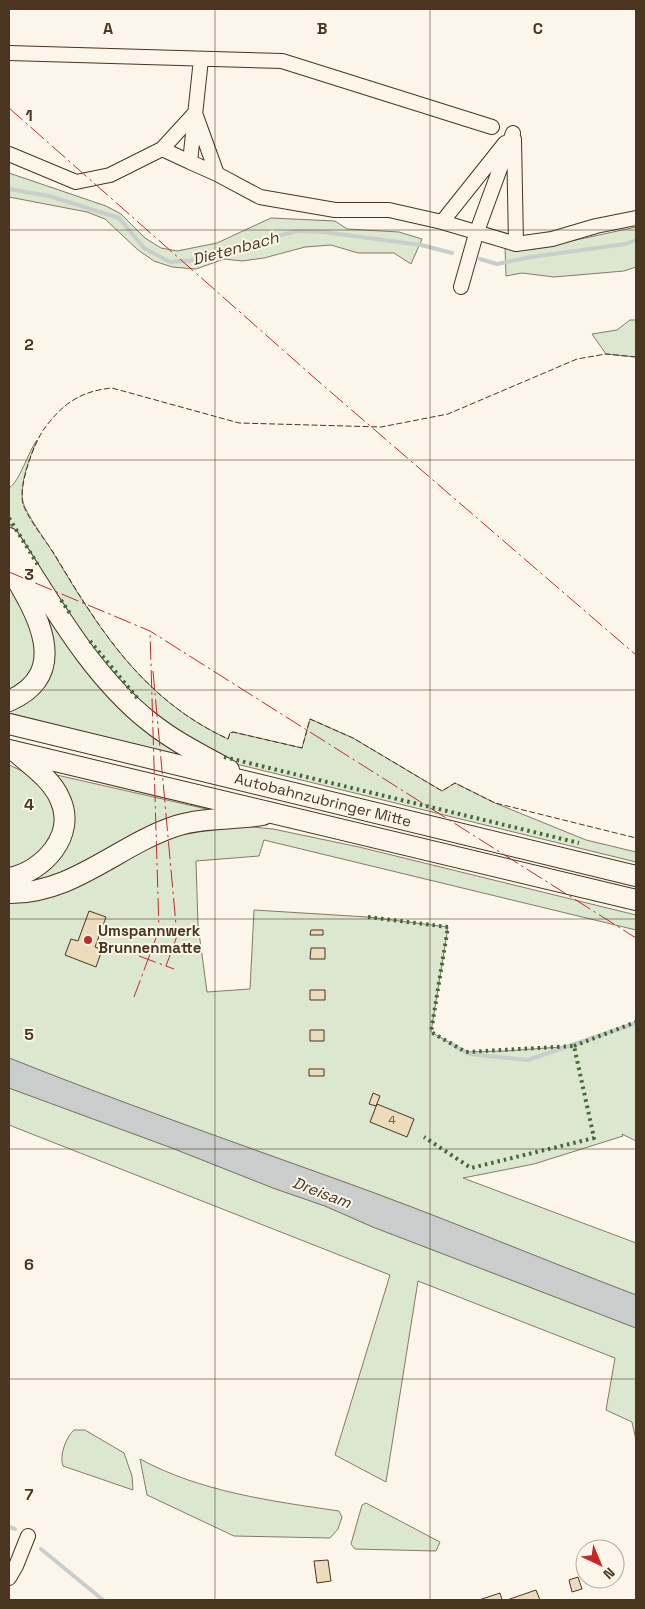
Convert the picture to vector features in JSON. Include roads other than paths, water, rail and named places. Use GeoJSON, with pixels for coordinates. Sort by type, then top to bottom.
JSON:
{"type":"FeatureCollection","features":[{"type":"Feature","properties":{"kind":"highway"},"geometry":{"type":"LineString","coordinates":[[9,538],[97,668],[125,700],[173,740],[252,783]]}},
{"type":"Feature","properties":{"kind":"highway"},"geometry":{"type":"LineString","coordinates":[[9,567],[30,602],[45,646],[44,662],[38,677],[28,690],[9,701]]}},
{"type":"Feature","properties":{"kind":"highway","name":"Autobahnzubringer Mitte"},"geometry":{"type":"LineString","coordinates":[[9,724],[636,876]]}},
{"type":"Feature","properties":{"kind":"highway"},"geometry":{"type":"LineString","coordinates":[[9,878],[26,873],[41,864],[58,842],[64,819],[64,807],[57,792],[47,779],[13,751]]}},
{"type":"Feature","properties":{"kind":"highway","name":"Autobahnzubringer Mitte"},"geometry":{"type":"LineString","coordinates":[[13,751],[636,900]]}},
{"type":"Feature","properties":{"kind":"highway"},"geometry":{"type":"LineString","coordinates":[[9,893],[34,892],[59,885],[85,874],[134,844],[177,825],[214,819],[240,819],[273,813]]}},
{"type":"Feature","properties":{"kind":"street"},"geometry":{"type":"LineString","coordinates":[[9,54],[282,62],[492,127]]}},
{"type":"Feature","properties":{"kind":"street"},"geometry":{"type":"LineString","coordinates":[[190,162],[201,59]]}},
{"type":"Feature","properties":{"kind":"street"},"geometry":{"type":"LineString","coordinates":[[9,154],[76,182],[110,175],[162,149],[195,113]]}},
{"type":"Feature","properties":{"kind":"street"},"geometry":{"type":"LineString","coordinates":[[195,113],[217,174]]}},
{"type":"Feature","properties":{"kind":"street"},"geometry":{"type":"LineString","coordinates":[[442,222],[514,132]]}},
{"type":"Feature","properties":{"kind":"street"},"geometry":{"type":"LineString","coordinates":[[461,287],[476,234],[514,132]]}},
{"type":"Feature","properties":{"kind":"street"},"geometry":{"type":"LineString","coordinates":[[514,132],[516,244]]}},
{"type":"Feature","properties":{"kind":"street"},"geometry":{"type":"LineString","coordinates":[[162,149],[217,174],[260,197],[335,210],[389,210],[442,222],[476,234],[516,244],[552,239],[596,226],[636,218]]}},
{"type":"Feature","properties":{"kind":"street"},"geometry":{"type":"LineString","coordinates":[[9,1578],[28,1536]]}},
{"type":"Feature","properties":{"kind":"water","name":"Dreisam"},"geometry":{"type":"Polygon","coordinates":[[[9,1058],[131,1105],[374,1193],[636,1295],[636,1328],[373,1227],[325,1206],[9,1088],[9,1058]]]}},
{"type":"Feature","properties":{"kind":"waterway","name":"Dietenbach"},"geometry":{"type":"LineString","coordinates":[[9,189],[49,196],[119,218],[144,248],[170,262],[198,260],[220,251],[297,231],[324,232],[421,245],[452,253]]}},
{"type":"Feature","properties":{"kind":"waterway","name":"Dietenbach"},"geometry":{"type":"LineString","coordinates":[[480,259],[497,264],[531,257],[626,244],[636,240]]}},
{"type":"Feature","properties":{"kind":"waterway"},"geometry":{"type":"LineString","coordinates":[[450,1043],[469,1054],[528,1060],[636,1023]]}},
{"type":"Feature","properties":{"kind":"waterway"},"geometry":{"type":"LineString","coordinates":[[9,1527],[15,1529]]}},
{"type":"Feature","properties":{"kind":"waterway"},"geometry":{"type":"LineString","coordinates":[[41,1549],[103,1600]]}},
{"type":"Feature","properties":{"kind":"place","name":"Umspannwerk Brunnenmatte"},"geometry":{"type":"Point","coordinates":[88,940]}}]}
